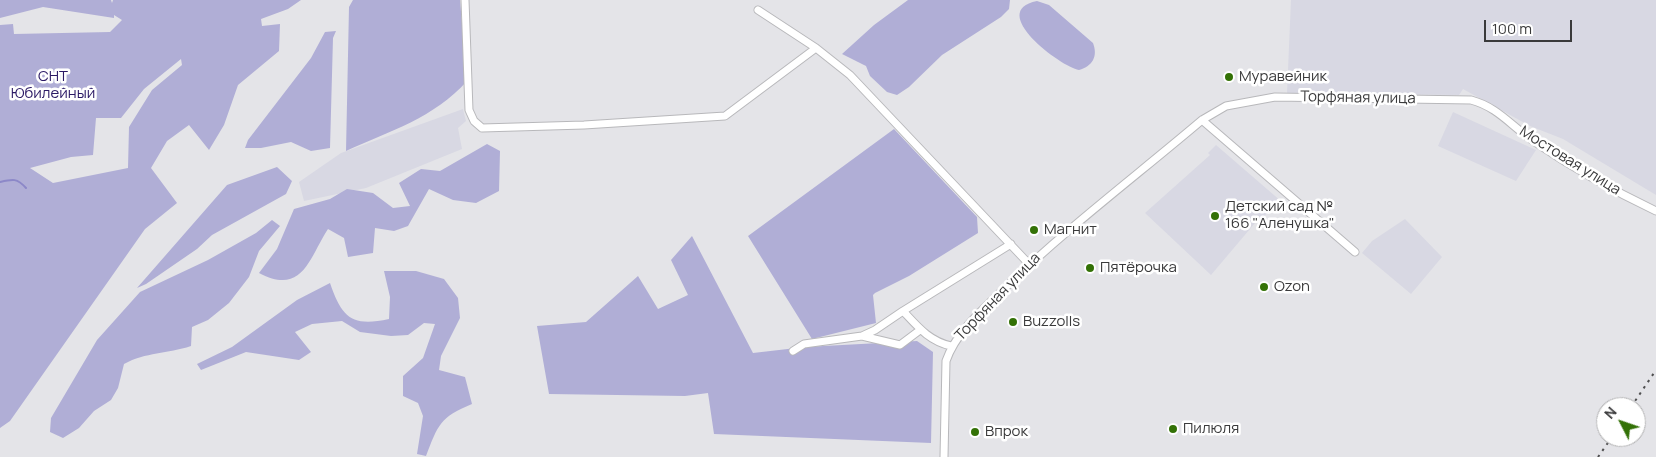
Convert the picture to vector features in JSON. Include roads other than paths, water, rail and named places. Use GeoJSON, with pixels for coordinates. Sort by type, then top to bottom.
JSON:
{"type":"FeatureCollection","features":[{"type":"Feature","properties":{"kind":"street"},"geometry":{"type":"LineString","coordinates":[[465,0],[469,110],[474,122],[482,128],[584,125],[725,116],[816,48]]}},
{"type":"Feature","properties":{"kind":"street"},"geometry":{"type":"LineString","coordinates":[[758,10],[816,48],[862,87],[945,178],[1029,264]]}},
{"type":"Feature","properties":{"kind":"street","name":"Торфяная улица"},"geometry":{"type":"LineString","coordinates":[[944,457],[946,361],[951,346],[984,307],[1029,264],[1202,120],[1226,106],[1276,97],[1459,99]]}},
{"type":"Feature","properties":{"kind":"street","name":"Мостовая улица"},"geometry":{"type":"LineString","coordinates":[[1459,99],[1482,103],[1495,110],[1538,144],[1611,188],[1656,211]]}},
{"type":"Feature","properties":{"kind":"street"},"geometry":{"type":"LineString","coordinates":[[1202,120],[1355,252]]}},
{"type":"Feature","properties":{"kind":"street"},"geometry":{"type":"LineString","coordinates":[[793,351],[804,344],[862,336],[875,330],[1011,244]]}},
{"type":"Feature","properties":{"kind":"street"},"geometry":{"type":"LineString","coordinates":[[904,311],[920,330],[937,342],[951,346]]}},
{"type":"Feature","properties":{"kind":"street"},"geometry":{"type":"LineString","coordinates":[[862,336],[900,345],[920,330]]}},
{"type":"Feature","properties":{"kind":"waterway"},"geometry":{"type":"LineString","coordinates":[[0,182],[14,180],[20,182],[26,188]]}},
{"type":"Feature","properties":{"kind":"railway"},"geometry":{"type":"LineString","coordinates":[[1638,397],[1656,370]]}},
{"type":"Feature","properties":{"kind":"railway"},"geometry":{"type":"LineString","coordinates":[[1598,457],[1605,447]]}},
{"type":"Feature","properties":{"kind":"place","name":"Муравейник"},"geometry":{"type":"Point","coordinates":[1229,77]}},
{"type":"Feature","properties":{"kind":"place","name":"Детский сад № 166 \"Аленушка\""},"geometry":{"type":"Point","coordinates":[1215,216]}},
{"type":"Feature","properties":{"kind":"place","name":"Магнит"},"geometry":{"type":"Point","coordinates":[1034,230]}},
{"type":"Feature","properties":{"kind":"place","name":"Пятёрочка"},"geometry":{"type":"Point","coordinates":[1090,268]}},
{"type":"Feature","properties":{"kind":"place","name":"Ozon"},"geometry":{"type":"Point","coordinates":[1264,287]}},
{"type":"Feature","properties":{"kind":"place","name":"Buzzolls"},"geometry":{"type":"Point","coordinates":[1013,322]}},
{"type":"Feature","properties":{"kind":"place","name":"Пилюля"},"geometry":{"type":"Point","coordinates":[1173,429]}},
{"type":"Feature","properties":{"kind":"place","name":"Впрок"},"geometry":{"type":"Point","coordinates":[975,432]}},
{"type":"Feature","properties":{"kind":"park label","name":"СНТ Юбилейный"},"geometry":{"type":"Point","coordinates":[53,86]}}]}
